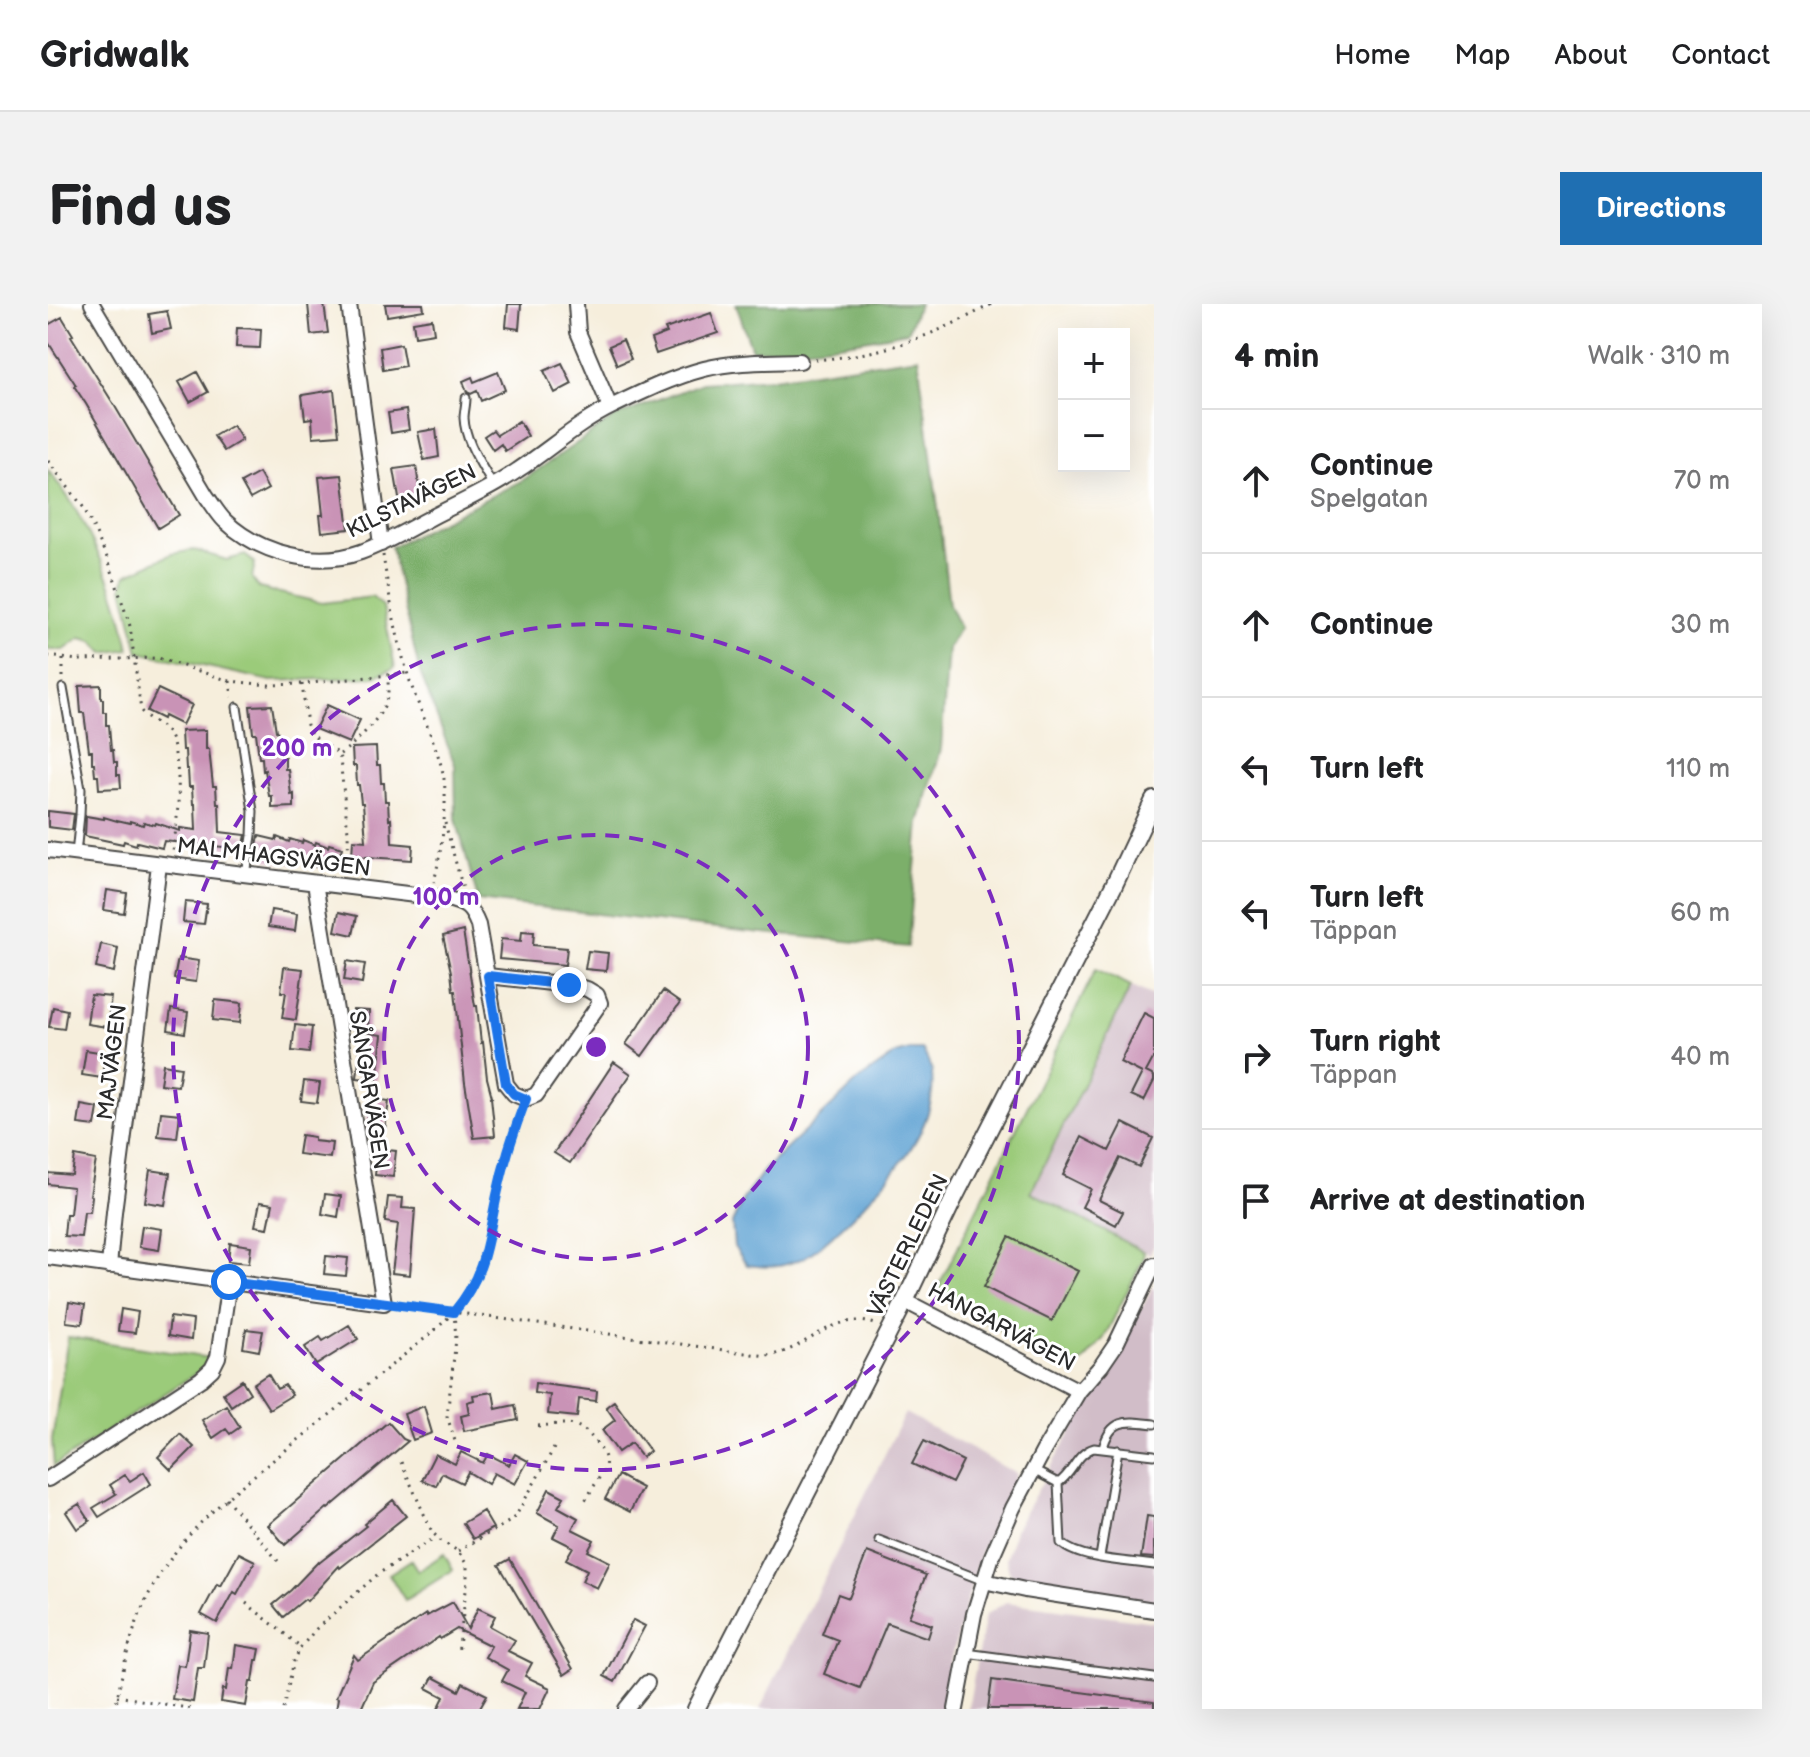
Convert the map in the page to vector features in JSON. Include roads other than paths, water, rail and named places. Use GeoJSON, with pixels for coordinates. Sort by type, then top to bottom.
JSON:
{"type":"FeatureCollection","features":[{"type":"Feature","properties":{"kind":"street","name":"KILSTAVÄGEN"},"geometry":{"type":"LineString","coordinates":[[92,304],[223,520],[241,534],[289,555],[318,558],[359,553],[381,544],[493,486],[610,407],[683,375],[748,362],[800,361]]}},
{"type":"Feature","properties":{"kind":"street"},"geometry":{"type":"LineString","coordinates":[[349,304],[381,544]]}},
{"type":"Feature","properties":{"kind":"street"},"geometry":{"type":"LineString","coordinates":[[576,304],[578,332],[610,407]]}},
{"type":"Feature","properties":{"kind":"street","name":"VÄSTERLEDEN"},"geometry":{"type":"LineString","coordinates":[[696,1709],[905,1301],[1154,800]]}},
{"type":"Feature","properties":{"kind":"street","name":"MALMHAGSVÄGEN"},"geometry":{"type":"LineString","coordinates":[[48,850],[463,903],[473,912],[478,925],[488,976]]}},
{"type":"Feature","properties":{"kind":"street","name":"MAJVÄGEN"},"geometry":{"type":"LineString","coordinates":[[109,1266],[114,1212],[165,866]]}},
{"type":"Feature","properties":{"kind":"street","name":"SÅNGARVÄGEN"},"geometry":{"type":"LineString","coordinates":[[229,1282],[384,1303],[315,883]]}},
{"type":"Feature","properties":{"kind":"street"},"geometry":{"type":"LineString","coordinates":[[488,976],[587,989],[597,995],[600,1003],[541,1089],[526,1099],[514,1094],[506,1084],[488,976]]}},
{"type":"Feature","properties":{"kind":"street"},"geometry":{"type":"LineString","coordinates":[[48,1257],[229,1282],[218,1357],[212,1369],[48,1479]]}},
{"type":"Feature","properties":{"kind":"street","name":"HANGARVÄGEN"},"geometry":{"type":"LineString","coordinates":[[956,1709],[974,1614],[992,1556],[1033,1470],[1079,1391],[1116,1344],[1154,1265]]}},
{"type":"Feature","properties":{"kind":"street","name":"HANGARVÄGEN"},"geometry":{"type":"LineString","coordinates":[[905,1301],[1079,1391]]}},
{"type":"Feature","properties":{"kind":"street"},"geometry":{"type":"LineString","coordinates":[[984,1581],[1154,1610]]}},
{"type":"Feature","properties":{"kind":"street"},"geometry":{"type":"LineString","coordinates":[[626,1709],[647,1683]]}},
{"type":"Feature","properties":{"kind":"lane"},"geometry":{"type":"LineString","coordinates":[[466,398],[466,431],[493,486]]}},
{"type":"Feature","properties":{"kind":"lane"},"geometry":{"type":"LineString","coordinates":[[63,688],[81,789],[76,854]]}},
{"type":"Feature","properties":{"kind":"lane"},"geometry":{"type":"LineString","coordinates":[[237,707],[253,811],[246,875]]}},
{"type":"Feature","properties":{"kind":"lane"},"geometry":{"type":"LineString","coordinates":[[1103,1448],[1105,1437],[1120,1423],[1154,1424]]}},
{"type":"Feature","properties":{"kind":"lane"},"geometry":{"type":"LineString","coordinates":[[1058,1483],[1069,1474],[1086,1450],[1103,1448],[1154,1455]]}},
{"type":"Feature","properties":{"kind":"lane"},"geometry":{"type":"LineString","coordinates":[[1100,1557],[1118,1450]]}},
{"type":"Feature","properties":{"kind":"lane"},"geometry":{"type":"LineString","coordinates":[[1033,1470],[1058,1483]]}},
{"type":"Feature","properties":{"kind":"lane"},"geometry":{"type":"LineString","coordinates":[[1058,1483],[1061,1543],[1068,1549],[1080,1554],[1154,1565]]}},
{"type":"Feature","properties":{"kind":"lane"},"geometry":{"type":"LineString","coordinates":[[879,1540],[984,1581]]}},
{"type":"Feature","properties":{"kind":"lane"},"geometry":{"type":"LineString","coordinates":[[966,1653],[1154,1678]]}},
{"type":"Feature","properties":{"kind":"water"},"geometry":{"type":"Polygon","coordinates":[[[923,1050],[931,1070],[932,1093],[920,1132],[898,1166],[852,1217],[808,1255],[780,1266],[747,1265],[734,1247],[732,1223],[743,1199],[766,1168],[861,1078],[896,1054],[923,1050]]]}}]}
